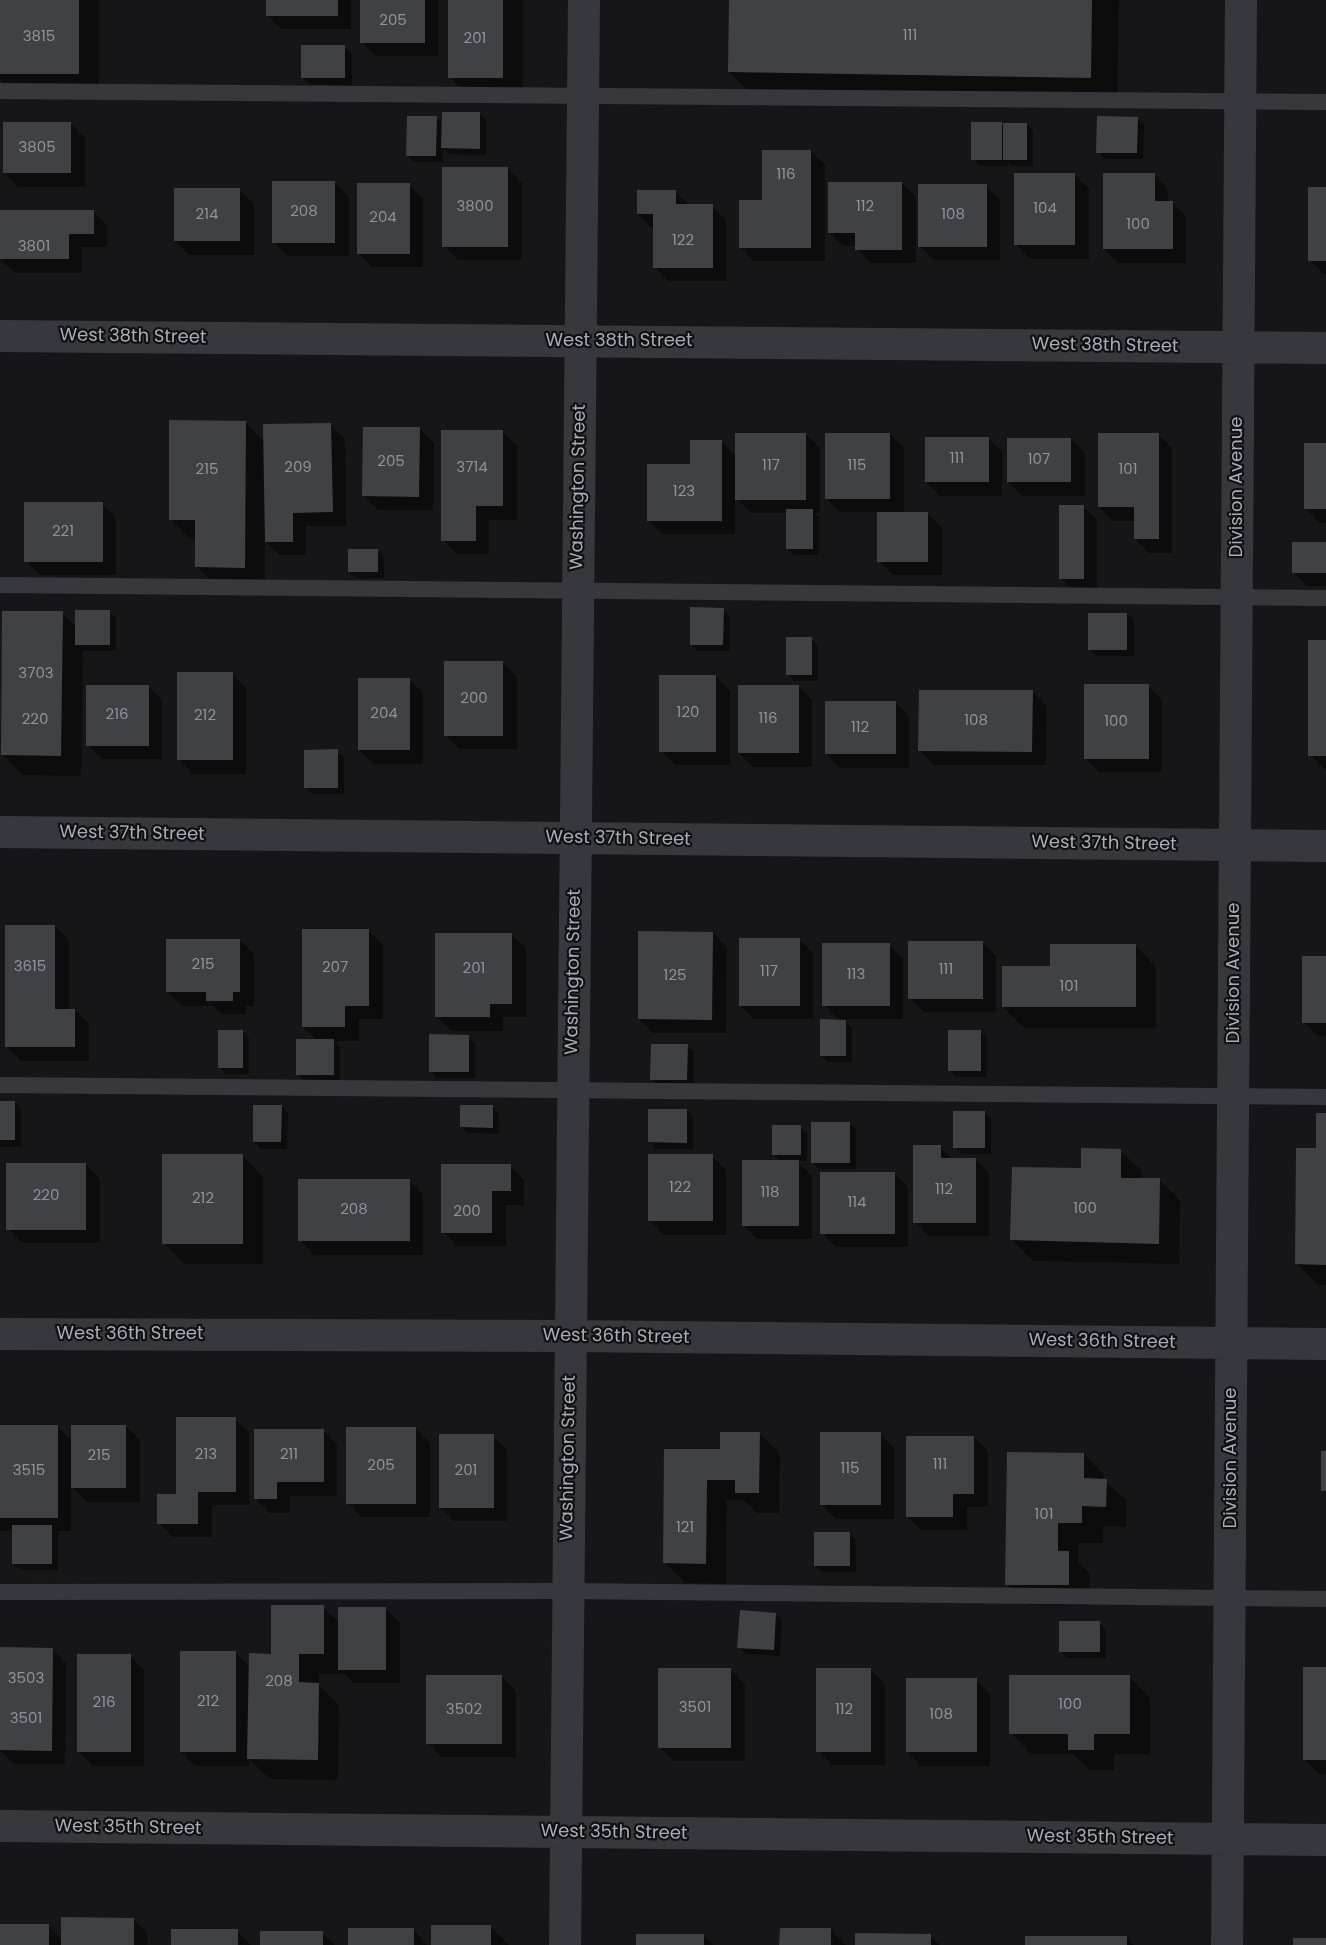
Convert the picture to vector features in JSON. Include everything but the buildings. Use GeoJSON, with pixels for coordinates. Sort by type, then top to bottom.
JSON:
{"type":"FeatureCollection","features":[{"type":"Feature","properties":{"kind":"street","name":"Washington Street"},"geometry":{"type":"LineString","coordinates":[[564,1945],[584,0]]}},
{"type":"Feature","properties":{"kind":"street","name":"Division Avenue"},"geometry":{"type":"LineString","coordinates":[[1227,1945],[1241,0]]}},
{"type":"Feature","properties":{"kind":"street","name":"West 38th Street"},"geometry":{"type":"LineString","coordinates":[[0,336],[1326,348]]}},
{"type":"Feature","properties":{"kind":"street","name":"West 37th Street"},"geometry":{"type":"LineString","coordinates":[[0,832],[1326,846]]}},
{"type":"Feature","properties":{"kind":"street","name":"West 36th Street"},"geometry":{"type":"LineString","coordinates":[[0,1334],[571,1336],[1326,1344]]}},
{"type":"Feature","properties":{"kind":"street","name":"West 35th Street"},"geometry":{"type":"LineString","coordinates":[[0,1826],[1326,1840]]}},
{"type":"Feature","properties":{"kind":"lane"},"geometry":{"type":"LineString","coordinates":[[0,91],[1326,102]]}},
{"type":"Feature","properties":{"kind":"lane"},"geometry":{"type":"LineString","coordinates":[[0,585],[1326,598]]}},
{"type":"Feature","properties":{"kind":"lane"},"geometry":{"type":"LineString","coordinates":[[0,1084],[1326,1097]]}},
{"type":"Feature","properties":{"kind":"lane"},"geometry":{"type":"LineString","coordinates":[[0,1592],[568,1591],[1326,1599]]}}]}
